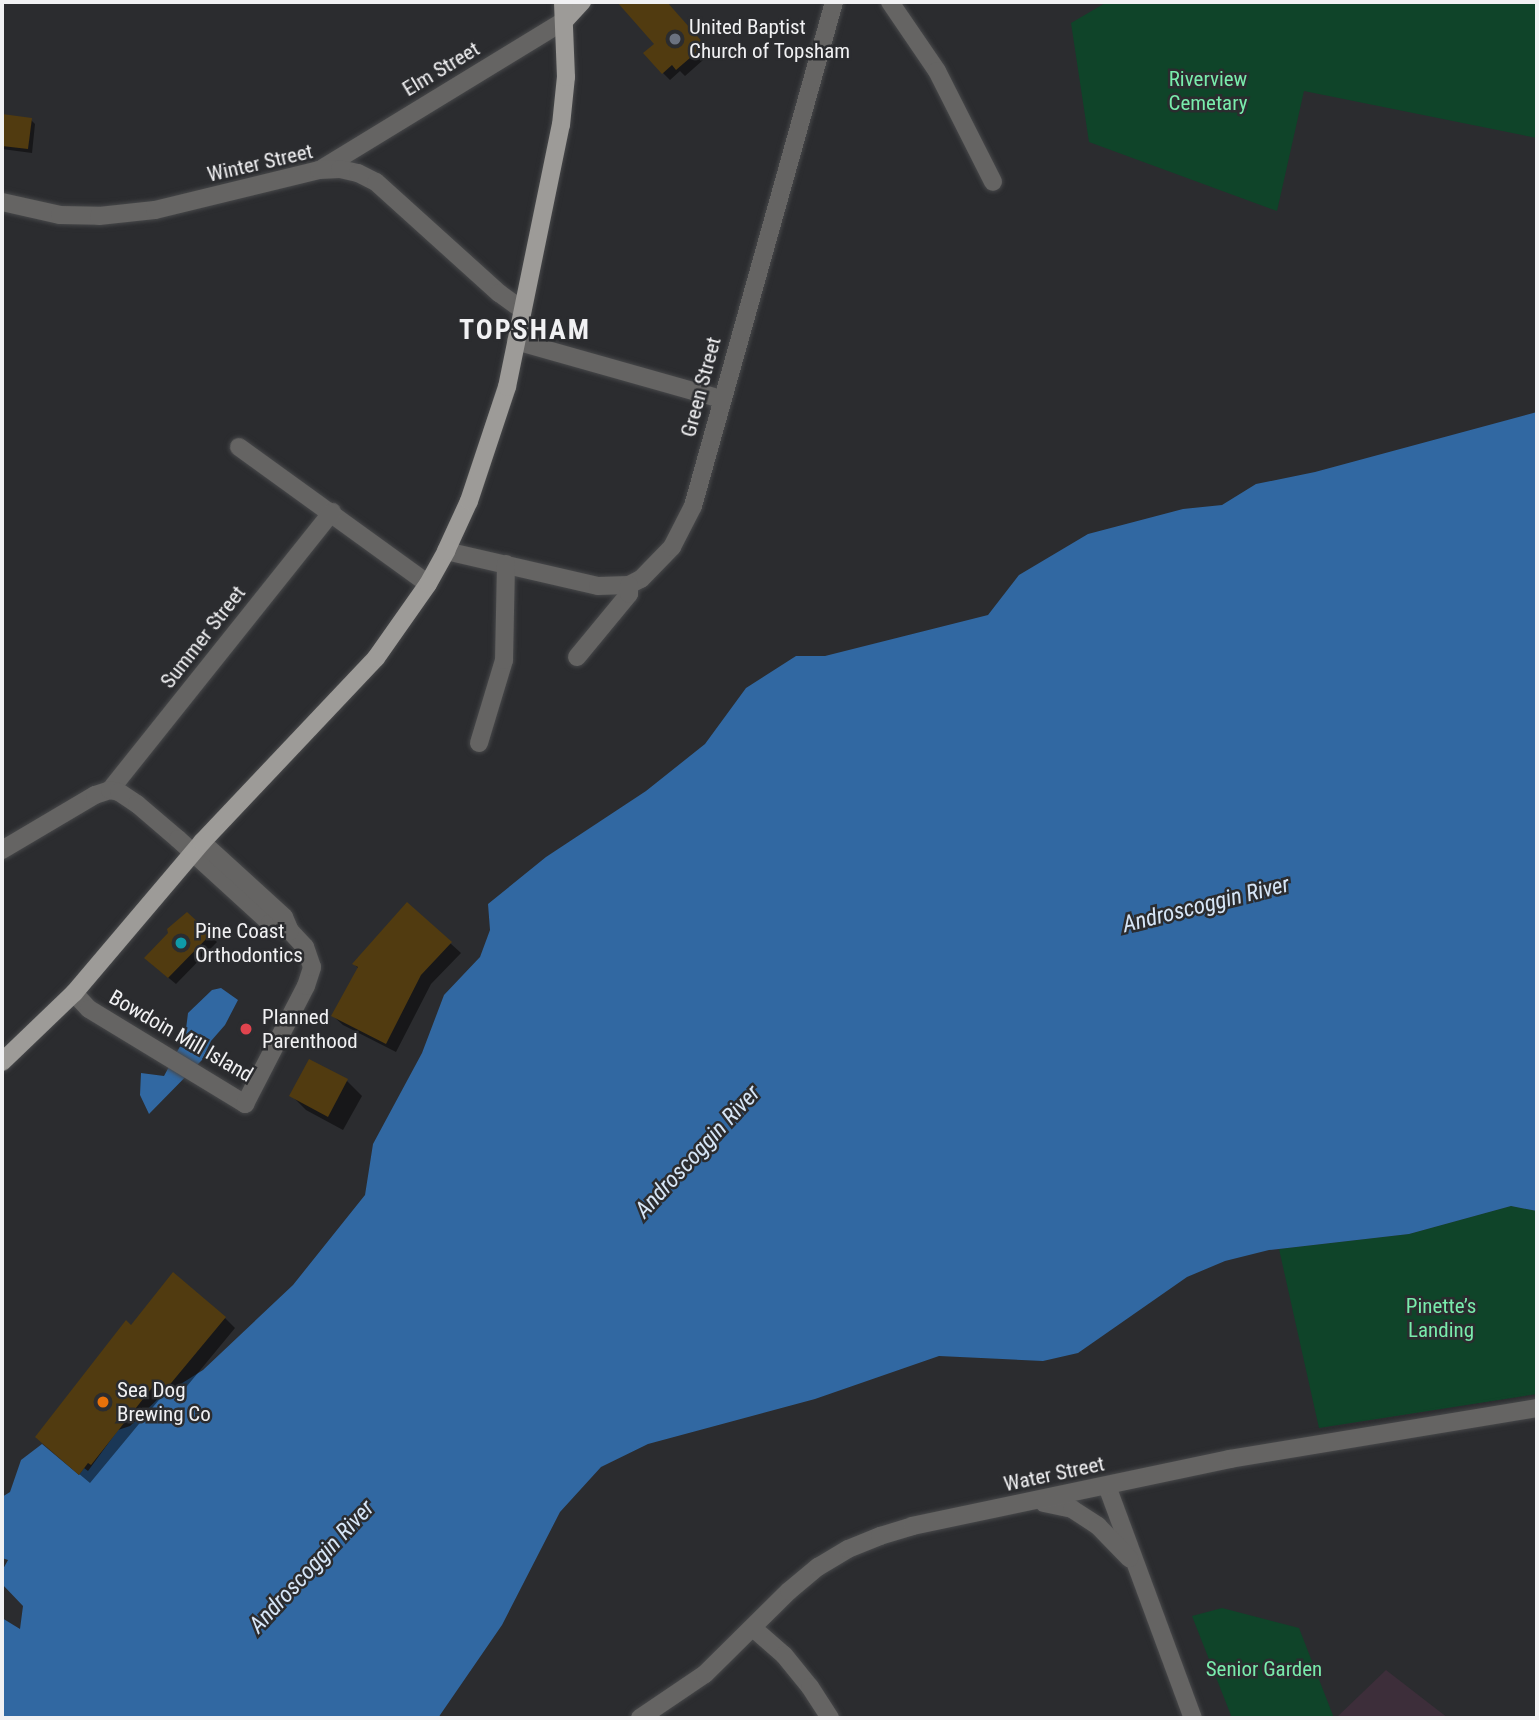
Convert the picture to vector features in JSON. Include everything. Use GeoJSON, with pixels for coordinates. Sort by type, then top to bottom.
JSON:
{"type":"FeatureCollection","features":[{"type":"Feature","properties":{"kind":"main road"},"geometry":{"type":"LineString","coordinates":[[2,1062],[16,1045],[74,993],[198,847],[376,658],[428,584],[446,551],[469,501],[508,387],[561,125],[566,77],[563,2]]}},
{"type":"Feature","properties":{"kind":"main road","name":"Elm Street"},"geometry":{"type":"LineString","coordinates":[[565,20],[582,2]]}},
{"type":"Feature","properties":{"kind":"street","name":"Green Street"},"geometry":{"type":"LineString","coordinates":[[629,585],[641,579],[672,547],[693,506],[834,2]]}},
{"type":"Feature","properties":{"kind":"street"},"geometry":{"type":"LineString","coordinates":[[890,2],[937,71],[993,182]]}},
{"type":"Feature","properties":{"kind":"street","name":"Elm Street"},"geometry":{"type":"LineString","coordinates":[[319,170],[565,20]]}},
{"type":"Feature","properties":{"kind":"street","name":"Winter Street"},"geometry":{"type":"LineString","coordinates":[[2,202],[60,215],[99,216],[155,210],[319,170],[340,169],[358,173],[376,182],[499,293],[522,310]]}},
{"type":"Feature","properties":{"kind":"street"},"geometry":{"type":"LineString","coordinates":[[516,341],[721,399]]}},
{"type":"Feature","properties":{"kind":"street"},"geometry":{"type":"LineString","coordinates":[[239,447],[428,584]]}},
{"type":"Feature","properties":{"kind":"street","name":"Summer Street"},"geometry":{"type":"LineString","coordinates":[[2,850],[95,795],[110,790],[332,512]]}},
{"type":"Feature","properties":{"kind":"street"},"geometry":{"type":"LineString","coordinates":[[446,551],[598,586],[629,585],[629,594],[577,657]]}},
{"type":"Feature","properties":{"kind":"street"},"geometry":{"type":"LineString","coordinates":[[480,743],[504,660],[506,564]]}},
{"type":"Feature","properties":{"kind":"street"},"geometry":{"type":"LineString","coordinates":[[110,790],[137,804],[198,847]]}},
{"type":"Feature","properties":{"kind":"street","name":"Bowdoin Mill Island"},"geometry":{"type":"LineString","coordinates":[[74,993],[89,1009],[245,1104],[301,997],[312,967],[305,947],[290,931],[270,923],[198,847]]}},
{"type":"Feature","properties":{"kind":"street","name":"Water Street"},"geometry":{"type":"LineString","coordinates":[[640,1718],[705,1674],[789,1591],[818,1567],[848,1549],[912,1526],[1230,1459],[1537,1408]]}},
{"type":"Feature","properties":{"kind":"street"},"geometry":{"type":"LineString","coordinates":[[1107,1486],[1193,1718]]}},
{"type":"Feature","properties":{"kind":"street"},"geometry":{"type":"LineString","coordinates":[[1037,1501],[1072,1509],[1116,1541],[1135,1565]]}},
{"type":"Feature","properties":{"kind":"street"},"geometry":{"type":"LineString","coordinates":[[753,1628],[783,1655],[810,1687],[830,1718]]}},
{"type":"Feature","properties":{"kind":"shaded area"},"geometry":{"type":"Polygon","coordinates":[[[1386,1670],[1448,1718],[1336,1718],[1386,1670]]]}},
{"type":"Feature","properties":{"kind":"green space","name":"Riverview Cemetary"},"geometry":{"type":"Polygon","coordinates":[[[1107,2],[1537,2],[1537,138],[1304,91],[1277,211],[1089,142],[1071,23],[1107,2]]]}},
{"type":"Feature","properties":{"kind":"green space","name":"Pinette’s Landing"},"geometry":{"type":"Polygon","coordinates":[[[1511,1206],[1537,1211],[1537,1394],[1319,1428],[1279,1249],[1409,1234],[1511,1206]]]}},
{"type":"Feature","properties":{"kind":"green space","name":"Senior Garden"},"geometry":{"type":"Polygon","coordinates":[[[1222,1608],[1299,1628],[1334,1718],[1232,1718],[1192,1616],[1222,1608]]]}},
{"type":"Feature","properties":{"kind":"water","name":"Androscoggin River"},"geometry":{"type":"Polygon","coordinates":[[[1537,412],[1537,1211],[1511,1206],[1409,1234],[1269,1250],[1225,1261],[1187,1277],[1078,1353],[1043,1361],[939,1356],[815,1399],[648,1444],[601,1467],[560,1512],[502,1625],[438,1718],[2,1718],[2,1618],[20,1629],[23,1606],[2,1584],[2,1571],[8,1560],[2,1558],[2,1497],[10,1492],[21,1460],[42,1444],[79,1475],[84,1468],[88,1471],[118,1430],[130,1426],[160,1397],[203,1370],[293,1285],[365,1195],[373,1144],[422,1053],[444,995],[480,957],[490,930],[488,904],[546,857],[646,791],[705,744],[746,688],[796,656],[825,656],[988,615],[1019,575],[1088,534],[1183,509],[1222,505],[1256,484],[1315,472],[1537,412]]]}},
{"type":"Feature","properties":{"kind":"water"},"geometry":{"type":"Polygon","coordinates":[[[221,988],[238,1000],[225,1025],[211,1041],[202,1060],[149,1114],[140,1095],[141,1073],[164,1076],[185,1037],[188,1013],[212,990],[221,988]]]}},
{"type":"Feature","properties":{"kind":"building","name":"United Baptist Church of Topsham"},"geometry":{"type":"Polygon","coordinates":[[[617,2],[667,2],[705,45],[676,70],[672,65],[662,74],[643,53],[654,44],[617,2]]]}},
{"type":"Feature","properties":{"kind":"building"},"geometry":{"type":"Polygon","coordinates":[[[2,114],[32,118],[28,149],[2,146],[2,114]]]}},
{"type":"Feature","properties":{"kind":"building"},"geometry":{"type":"Polygon","coordinates":[[[407,902],[452,942],[421,975],[386,1044],[331,1016],[358,967],[352,964],[407,902]]]}},
{"type":"Feature","properties":{"kind":"building","name":"Pine Coast Orthodontics"},"geometry":{"type":"Polygon","coordinates":[[[187,912],[211,934],[168,978],[144,958],[168,933],[167,929],[187,912]]]}},
{"type":"Feature","properties":{"kind":"building"},"geometry":{"type":"Polygon","coordinates":[[[309,1059],[348,1079],[328,1117],[289,1096],[309,1059]]]}},
{"type":"Feature","properties":{"kind":"building"},"geometry":{"type":"Polygon","coordinates":[[[173,1272],[226,1317],[167,1388],[158,1380],[91,1465],[88,1463],[79,1475],[35,1437],[126,1320],[131,1325],[173,1272]]]}},
{"type":"Feature","properties":{"kind":"place","name":"United Baptist Church of Topsham"},"geometry":{"type":"Point","coordinates":[675,39]}},
{"type":"Feature","properties":{"kind":"place","name":"Pine Coast Orthodontics"},"geometry":{"type":"Point","coordinates":[181,943]}},
{"type":"Feature","properties":{"kind":"place","name":"Planned Parenthood"},"geometry":{"type":"Point","coordinates":[246,1029]}},
{"type":"Feature","properties":{"kind":"place","name":"Sea Dog Brewing Co"},"geometry":{"type":"Point","coordinates":[103,1402]}},
{"type":"Feature","properties":{"kind":"district","name":"TOPSHAM"},"geometry":{"type":"Point","coordinates":[525,330]}}]}
